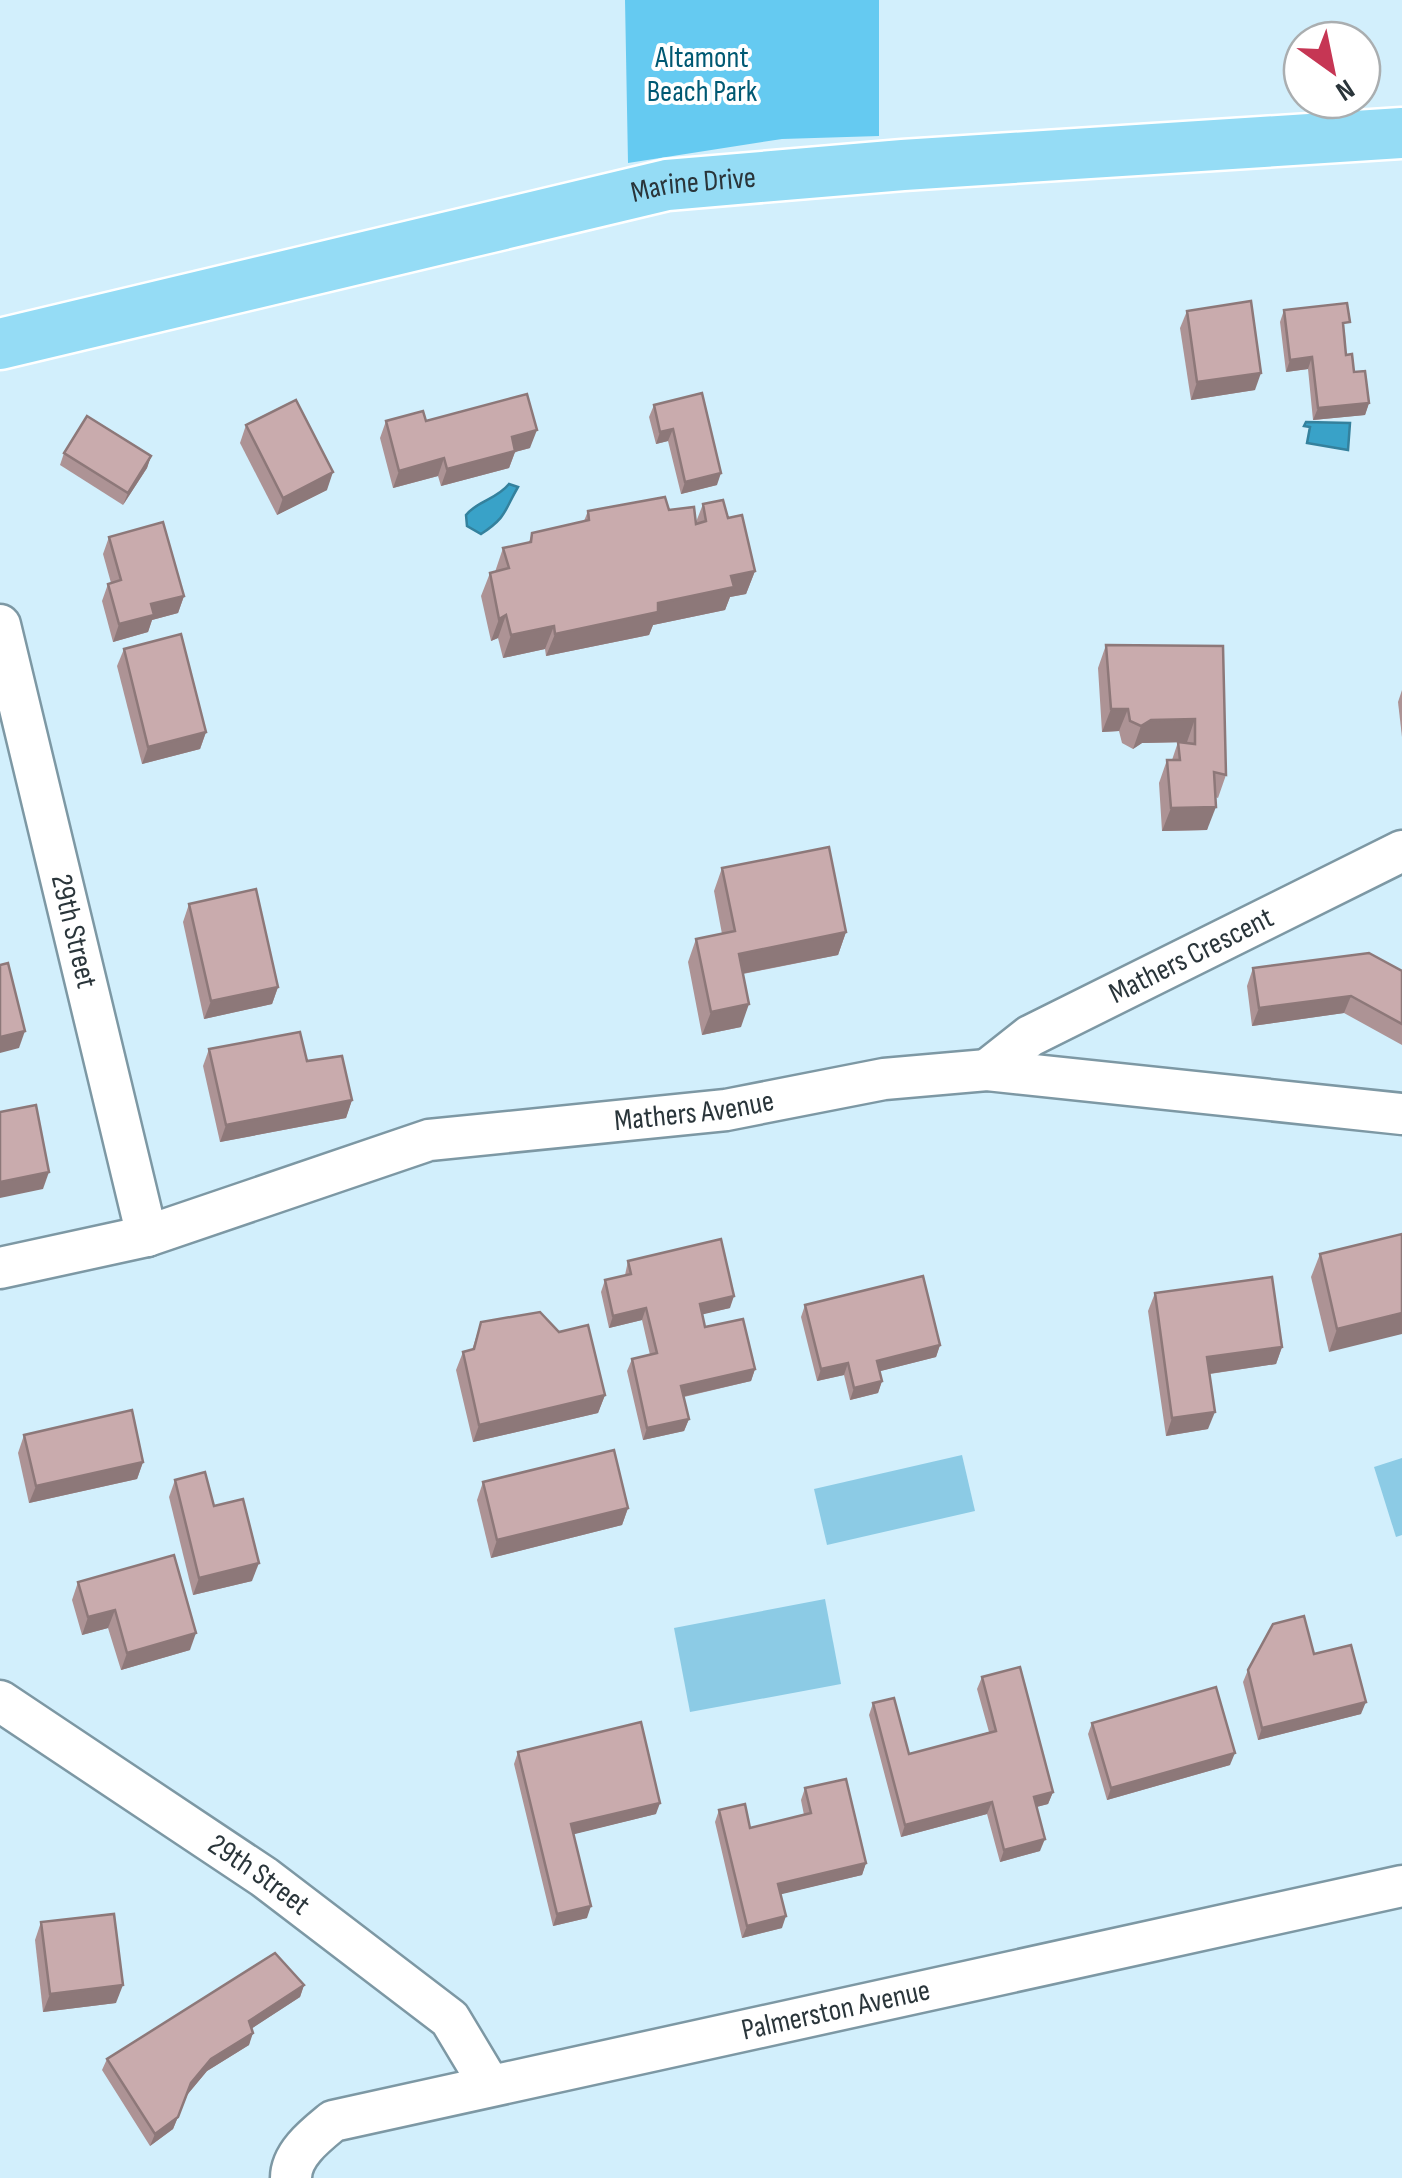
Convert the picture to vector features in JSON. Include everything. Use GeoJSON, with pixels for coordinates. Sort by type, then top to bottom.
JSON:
{"type":"FeatureCollection","features":[{"type":"Feature","properties":{"kind":"main road","name":"Marine Drive"},"geometry":{"type":"LineString","coordinates":[[0,344],[668,185],[902,164],[1402,133]]}},
{"type":"Feature","properties":{"kind":"street","name":"29th Street"},"geometry":{"type":"LineString","coordinates":[[0,626],[147,1236]]}},
{"type":"Feature","properties":{"kind":"street","name":"Mathers Crescent"},"geometry":{"type":"LineString","coordinates":[[988,1070],[1030,1036],[1402,851]]}},
{"type":"Feature","properties":{"kind":"street","name":"Mathers Avenue"},"geometry":{"type":"LineString","coordinates":[[0,1268],[147,1236],[429,1140],[726,1110],[884,1079],[988,1070],[1402,1114]]}},
{"type":"Feature","properties":{"kind":"street","name":"29th Street"},"geometry":{"type":"LineString","coordinates":[[0,1700],[264,1878],[450,2019],[488,2084]]}},
{"type":"Feature","properties":{"kind":"street","name":"Palmerston Avenue"},"geometry":{"type":"LineString","coordinates":[[291,2173],[309,2141],[333,2122],[488,2084],[1024,1972],[1402,1886]]}},
{"type":"Feature","properties":{"kind":"shaded area"},"geometry":{"type":"Polygon","coordinates":[[[1306,422],[1350,423],[1348,450],[1307,443],[1310,427],[1304,426],[1306,422]]]}},
{"type":"Feature","properties":{"kind":"shaded area"},"geometry":{"type":"Polygon","coordinates":[[[509,484],[518,487],[496,523],[481,534],[467,526],[466,515],[471,510],[509,484]]]}},
{"type":"Feature","properties":{"kind":"shaded area"},"geometry":{"type":"Polygon","coordinates":[[[962,1455],[975,1511],[827,1545],[814,1489],[962,1455]]]}},
{"type":"Feature","properties":{"kind":"shaded area"},"geometry":{"type":"Polygon","coordinates":[[[1402,1458],[1402,1535],[1396,1537],[1374,1467],[1402,1458]]]}},
{"type":"Feature","properties":{"kind":"shaded area"},"geometry":{"type":"Polygon","coordinates":[[[825,1599],[841,1684],[690,1712],[674,1628],[825,1599]]]}},
{"type":"Feature","properties":{"kind":"green space","name":"Altamont Beach Park"},"geometry":{"type":"Polygon","coordinates":[[[625,0],[879,0],[879,136],[782,139],[628,163],[625,0]]]}},
{"type":"Feature","properties":{"kind":"building"},"geometry":{"type":"Polygon","coordinates":[[[1251,301],[1261,373],[1197,382],[1187,311],[1251,301]]]}},
{"type":"Feature","properties":{"kind":"building"},"geometry":{"type":"Polygon","coordinates":[[[1347,303],[1350,322],[1343,323],[1346,355],[1352,354],[1354,372],[1365,371],[1369,403],[1318,408],[1312,357],[1290,360],[1284,310],[1347,303]]]}},
{"type":"Feature","properties":{"kind":"building"},"geometry":{"type":"Polygon","coordinates":[[[702,393],[721,473],[685,482],[673,429],[660,432],[654,405],[702,393]]]}},
{"type":"Feature","properties":{"kind":"building"},"geometry":{"type":"Polygon","coordinates":[[[527,394],[537,430],[512,437],[515,451],[447,469],[444,458],[399,471],[386,421],[423,411],[426,421],[527,394]]]}},
{"type":"Feature","properties":{"kind":"building"},"geometry":{"type":"Polygon","coordinates":[[[296,400],[333,472],[283,498],[246,425],[296,400]]]}},
{"type":"Feature","properties":{"kind":"building"},"geometry":{"type":"Polygon","coordinates":[[[87,416],[151,456],[128,493],[64,453],[87,416]]]}},
{"type":"Feature","properties":{"kind":"building"},"geometry":{"type":"Polygon","coordinates":[[[665,497],[669,510],[694,507],[696,524],[706,521],[703,504],[723,500],[728,518],[742,515],[755,571],[731,576],[734,587],[658,603],[658,612],[555,634],[554,626],[511,635],[506,615],[499,619],[490,573],[509,568],[503,548],[531,542],[532,533],[589,520],[588,511],[665,497]]]}},
{"type":"Feature","properties":{"kind":"building"},"geometry":{"type":"Polygon","coordinates":[[[163,522],[184,596],[151,604],[154,615],[119,624],[108,584],[121,580],[109,537],[163,522]]]}},
{"type":"Feature","properties":{"kind":"building"},"geometry":{"type":"Polygon","coordinates":[[[181,634],[206,732],[148,747],[124,649],[181,634]]]}},
{"type":"Feature","properties":{"kind":"building"},"geometry":{"type":"Polygon","coordinates":[[[1106,645],[1223,646],[1226,775],[1214,772],[1216,807],[1171,808],[1167,760],[1180,760],[1178,742],[1195,744],[1195,719],[1151,720],[1141,726],[1130,721],[1128,709],[1111,709],[1106,645]]]}},
{"type":"Feature","properties":{"kind":"building"},"geometry":{"type":"Polygon","coordinates":[[[829,847],[846,932],[739,954],[749,1004],[711,1012],[696,939],[735,931],[722,868],[829,847]]]}},
{"type":"Feature","properties":{"kind":"building"},"geometry":{"type":"Polygon","coordinates":[[[256,889],[278,987],[211,1001],[189,904],[256,889]]]}},
{"type":"Feature","properties":{"kind":"building"},"geometry":{"type":"Polygon","coordinates":[[[1369,953],[1402,971],[1402,1024],[1351,996],[1259,1008],[1253,968],[1369,953]]]}},
{"type":"Feature","properties":{"kind":"building"},"geometry":{"type":"Polygon","coordinates":[[[8,963],[25,1031],[0,1037],[0,965],[8,963]]]}},
{"type":"Feature","properties":{"kind":"building"},"geometry":{"type":"Polygon","coordinates":[[[300,1032],[307,1061],[342,1056],[352,1100],[226,1125],[209,1049],[300,1032]]]}},
{"type":"Feature","properties":{"kind":"building"},"geometry":{"type":"Polygon","coordinates":[[[36,1105],[49,1172],[0,1182],[0,1112],[36,1105]]]}},
{"type":"Feature","properties":{"kind":"building"},"geometry":{"type":"Polygon","coordinates":[[[1402,1234],[1402,1313],[1337,1329],[1320,1254],[1402,1234]]]}},
{"type":"Feature","properties":{"kind":"building"},"geometry":{"type":"Polygon","coordinates":[[[721,1239],[734,1296],[700,1304],[705,1327],[743,1319],[755,1369],[681,1386],[689,1419],[647,1428],[632,1359],[657,1353],[646,1308],[613,1316],[605,1280],[631,1274],[628,1261],[721,1239]]]}},
{"type":"Feature","properties":{"kind":"building"},"geometry":{"type":"Polygon","coordinates":[[[923,1276],[940,1345],[877,1361],[882,1381],[854,1388],[848,1363],[821,1369],[805,1305],[923,1276]]]}},
{"type":"Feature","properties":{"kind":"building"},"geometry":{"type":"Polygon","coordinates":[[[1272,1277],[1282,1347],[1207,1357],[1215,1412],[1172,1418],[1155,1293],[1272,1277]]]}},
{"type":"Feature","properties":{"kind":"building"},"geometry":{"type":"Polygon","coordinates":[[[540,1312],[559,1332],[588,1325],[605,1395],[479,1425],[463,1352],[474,1349],[481,1322],[540,1312]]]}},
{"type":"Feature","properties":{"kind":"building"},"geometry":{"type":"Polygon","coordinates":[[[132,1410],[143,1462],[36,1486],[24,1435],[132,1410]]]}},
{"type":"Feature","properties":{"kind":"building"},"geometry":{"type":"Polygon","coordinates":[[[614,1450],[628,1508],[497,1540],[483,1482],[614,1450]]]}},
{"type":"Feature","properties":{"kind":"building"},"geometry":{"type":"Polygon","coordinates":[[[205,1472],[214,1506],[243,1499],[259,1563],[199,1578],[175,1480],[205,1472]]]}},
{"type":"Feature","properties":{"kind":"building"},"geometry":{"type":"Polygon","coordinates":[[[174,1555],[196,1633],[127,1653],[115,1610],[88,1617],[78,1582],[174,1555]]]}},
{"type":"Feature","properties":{"kind":"building"},"geometry":{"type":"Polygon","coordinates":[[[1304,1616],[1314,1654],[1351,1645],[1366,1702],[1262,1728],[1248,1670],[1273,1624],[1304,1616]]]}},
{"type":"Feature","properties":{"kind":"building"},"geometry":{"type":"Polygon","coordinates":[[[1020,1667],[1053,1792],[1034,1797],[1045,1839],[1004,1850],[992,1802],[905,1825],[873,1703],[894,1698],[909,1754],[996,1731],[982,1677],[1020,1667]]]}},
{"type":"Feature","properties":{"kind":"building"},"geometry":{"type":"Polygon","coordinates":[[[1216,1687],[1235,1753],[1111,1788],[1092,1723],[1216,1687]]]}},
{"type":"Feature","properties":{"kind":"building"},"geometry":{"type":"Polygon","coordinates":[[[641,1722],[660,1803],[571,1824],[591,1906],[557,1914],[518,1752],[641,1722]]]}},
{"type":"Feature","properties":{"kind":"building"},"geometry":{"type":"Polygon","coordinates":[[[846,1779],[866,1863],[778,1884],[786,1916],[747,1926],[719,1810],[745,1804],[750,1828],[811,1813],[805,1788],[846,1779]]]}},
{"type":"Feature","properties":{"kind":"building"},"geometry":{"type":"Polygon","coordinates":[[[114,1914],[123,1985],[50,1994],[41,1922],[114,1914]]]}},
{"type":"Feature","properties":{"kind":"building"},"geometry":{"type":"Polygon","coordinates":[[[275,1953],[304,1985],[249,2021],[253,2033],[211,2059],[191,2083],[178,2117],[155,2134],[107,2059],[275,1953]]]}}]}
